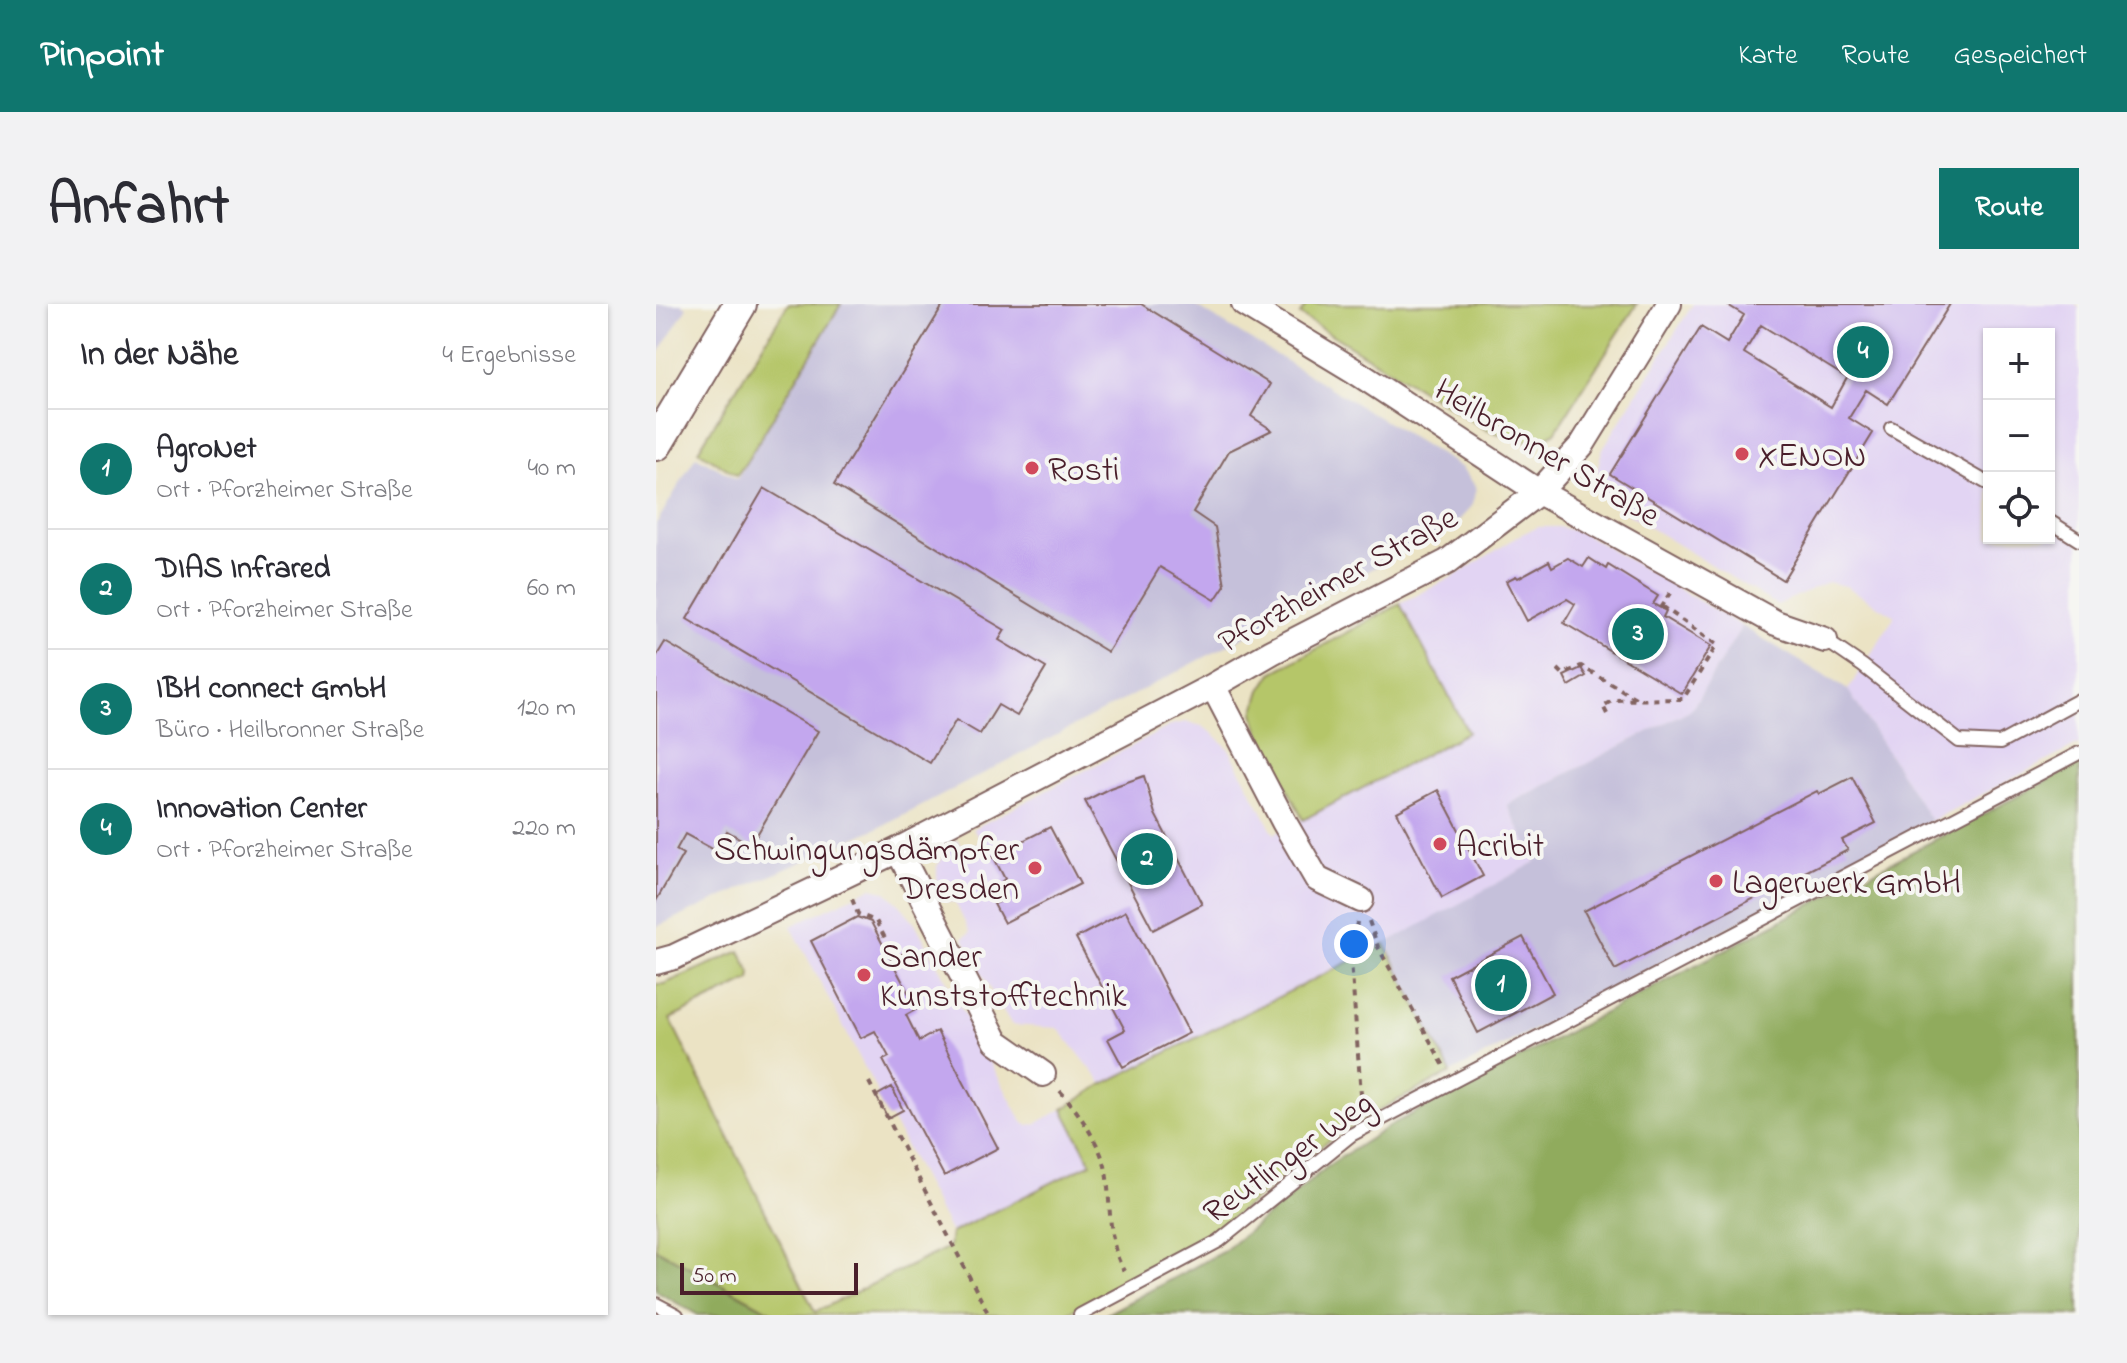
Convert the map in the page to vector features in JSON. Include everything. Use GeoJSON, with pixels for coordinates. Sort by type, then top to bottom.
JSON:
{"type":"FeatureCollection","features":[{"type":"Feature","properties":{"kind":"main road"},"geometry":{"type":"LineString","coordinates":[[658,437],[740,304]]}},
{"type":"Feature","properties":{"kind":"street","name":"Heilbronner Straße"},"geometry":{"type":"LineString","coordinates":[[1244,304],[1353,370],[1539,492],[1776,623],[1825,640]]}},
{"type":"Feature","properties":{"kind":"street","name":"Pforzheimer Straße"},"geometry":{"type":"LineString","coordinates":[[656,962],[674,957],[898,850],[1447,562],[1539,492],[1582,445],[1669,304]]}},
{"type":"Feature","properties":{"kind":"street","name":"Pforzheimer Straße"},"geometry":{"type":"LineString","coordinates":[[1213,686],[1317,879],[1361,900]]}},
{"type":"Feature","properties":{"kind":"street"},"geometry":{"type":"LineString","coordinates":[[898,850],[996,1041],[1043,1074]]}},
{"type":"Feature","properties":{"kind":"lane"},"geometry":{"type":"LineString","coordinates":[[1891,428],[1983,481]]}},
{"type":"Feature","properties":{"kind":"lane"},"geometry":{"type":"LineString","coordinates":[[2055,525],[2079,540]]}},
{"type":"Feature","properties":{"kind":"lane"},"geometry":{"type":"LineString","coordinates":[[1825,640],[1959,741],[2000,743],[2079,700]]}},
{"type":"Feature","properties":{"kind":"lane","name":"Reutlinger Weg"},"geometry":{"type":"LineString","coordinates":[[1080,1315],[1219,1241],[1351,1135],[2079,753]]}},
{"type":"Feature","properties":{"kind":"lane"},"geometry":{"type":"LineString","coordinates":[[656,1304],[677,1315]]}},
{"type":"Feature","properties":{"kind":"path"},"geometry":{"type":"LineString","coordinates":[[1607,714],[1603,706],[1613,700],[1683,699],[1717,645],[1661,607],[1675,586]]}},
{"type":"Feature","properties":{"kind":"path"},"geometry":{"type":"LineString","coordinates":[[1558,669],[1563,674],[1581,666],[1639,700]]}},
{"type":"Feature","properties":{"kind":"path"},"geometry":{"type":"LineString","coordinates":[[851,896],[858,914],[876,921],[896,959],[904,954]]}},
{"type":"Feature","properties":{"kind":"path"},"geometry":{"type":"LineString","coordinates":[[1361,900],[1378,947],[1452,1082]]}},
{"type":"Feature","properties":{"kind":"path"},"geometry":{"type":"LineString","coordinates":[[1361,900],[1351,960],[1362,1114],[1369,1126]]}},
{"type":"Feature","properties":{"kind":"path"},"geometry":{"type":"LineString","coordinates":[[1043,1074],[1084,1121],[1104,1165],[1110,1221],[1119,1262],[1134,1286]]}},
{"type":"Feature","properties":{"kind":"path"},"geometry":{"type":"LineString","coordinates":[[869,1082],[989,1315]]}},
{"type":"Feature","properties":{"kind":"shaded area"},"geometry":{"type":"Polygon","coordinates":[[[656,304],[682,304],[687,307],[656,358],[656,304]]]}},
{"type":"Feature","properties":{"kind":"shaded area"},"geometry":{"type":"Polygon","coordinates":[[[841,304],[1192,304],[1462,468],[1476,487],[1472,506],[1454,526],[893,821],[656,927],[656,524],[696,456],[737,479],[841,304]]]}},
{"type":"Feature","properties":{"kind":"shaded area"},"geometry":{"type":"Polygon","coordinates":[[[1693,304],[2076,304],[2079,308],[2079,744],[1931,821],[1848,690],[1895,616],[1846,586],[1827,582],[1777,605],[1603,499],[1597,471],[1602,450],[1693,304]]]}},
{"type":"Feature","properties":{"kind":"shaded area"},"geometry":{"type":"Polygon","coordinates":[[[1538,527],[1559,527],[1583,533],[1742,626],[1692,709],[1507,805],[1536,862],[1405,934],[1103,1084],[1058,1028],[1012,1025],[963,938],[970,933],[955,902],[945,902],[937,883],[937,866],[956,839],[966,851],[981,841],[973,829],[1174,724],[1187,722],[1202,726],[1229,749],[1274,834],[1467,733],[1400,604],[1538,527]]]}},
{"type":"Feature","properties":{"kind":"shaded area"},"geometry":{"type":"Polygon","coordinates":[[[1742,626],[1848,690],[1931,821],[1451,1073],[1385,944],[1536,862],[1507,805],[1692,709],[1742,626]]]}},
{"type":"Feature","properties":{"kind":"shaded area"},"geometry":{"type":"Polygon","coordinates":[[[871,888],[885,891],[915,923],[1022,1121],[1028,1125],[1035,1124],[1063,1109],[1092,1163],[951,1233],[791,926],[871,888]]]}},
{"type":"Feature","properties":{"kind":"green space"},"geometry":{"type":"Polygon","coordinates":[[[788,304],[841,304],[737,475],[698,451],[788,304]]]}},
{"type":"Feature","properties":{"kind":"green space"},"geometry":{"type":"Polygon","coordinates":[[[1307,304],[1637,304],[1555,432],[1542,440],[1523,441],[1487,430],[1300,315],[1307,304]]]}},
{"type":"Feature","properties":{"kind":"green space"},"geometry":{"type":"Polygon","coordinates":[[[1400,604],[1468,732],[1303,820],[1259,730],[1254,713],[1261,690],[1272,673],[1400,604]]]}},
{"type":"Feature","properties":{"kind":"green space"},"geometry":{"type":"Polygon","coordinates":[[[2079,764],[2079,1315],[1105,1315],[1224,1251],[1332,1163],[1391,1125],[2079,764]]]}},
{"type":"Feature","properties":{"kind":"green space"},"geometry":{"type":"Polygon","coordinates":[[[1385,944],[1451,1073],[1388,1105],[1324,1144],[1207,1238],[1064,1315],[777,1315],[656,1249],[656,984],[664,984],[740,951],[751,973],[750,980],[670,1019],[815,1312],[949,1247],[951,1233],[1091,1163],[1063,1109],[1103,1084],[1385,944]]]}},
{"type":"Feature","properties":{"kind":"green space"},"geometry":{"type":"Polygon","coordinates":[[[656,1249],[777,1315],[698,1315],[656,1291],[656,1249]]]}},
{"type":"Feature","properties":{"kind":"building","name":"Rosti"},"geometry":{"type":"Polygon","coordinates":[[[944,304],[1141,304],[1270,384],[1251,416],[1272,430],[1229,451],[1193,512],[1215,527],[1225,585],[1215,600],[1160,567],[1108,652],[834,485],[944,304]]]}},
{"type":"Feature","properties":{"kind":"building","name":"XENON"},"geometry":{"type":"Polygon","coordinates":[[[1726,304],[1950,304],[1888,404],[1866,390],[1849,418],[1873,433],[1783,580],[1610,474],[1701,327],[1727,343],[1744,315],[1726,304]],[[1761,325],[1744,353],[1831,407],[1847,378],[1761,325]]]}},
{"type":"Feature","properties":{"kind":"building"},"geometry":{"type":"Polygon","coordinates":[[[764,488],[1005,630],[999,640],[1046,668],[1017,716],[998,705],[980,734],[956,720],[930,763],[687,619],[764,488]]]}},
{"type":"Feature","properties":{"kind":"building"},"geometry":{"type":"Polygon","coordinates":[[[1568,558],[1583,567],[1589,558],[1606,569],[1608,565],[1658,596],[1653,604],[1666,611],[1663,617],[1711,646],[1682,694],[1564,623],[1575,604],[1567,599],[1527,621],[1506,581],[1549,561],[1552,567],[1568,558]]]}},
{"type":"Feature","properties":{"kind":"building"},"geometry":{"type":"Polygon","coordinates":[[[665,642],[818,731],[751,845],[727,831],[716,851],[685,834],[676,850],[683,854],[656,901],[656,657],[665,642]]]}},
{"type":"Feature","properties":{"kind":"building"},"geometry":{"type":"Polygon","coordinates":[[[1581,668],[1586,676],[1569,686],[1564,676],[1581,668]]]}},
{"type":"Feature","properties":{"kind":"building"},"geometry":{"type":"Polygon","coordinates":[[[1144,776],[1155,814],[1202,904],[1153,930],[1085,801],[1144,776]]]}},
{"type":"Feature","properties":{"kind":"building","name":"Lagerwerk GmbH"},"geometry":{"type":"Polygon","coordinates":[[[1852,777],[1876,823],[1842,840],[1848,850],[1615,970],[1584,911],[1817,791],[1819,794],[1852,777]]]}},
{"type":"Feature","properties":{"kind":"building","name":"Acribit"},"geometry":{"type":"Polygon","coordinates":[[[1438,790],[1483,876],[1442,898],[1397,812],[1438,790]]]}},
{"type":"Feature","properties":{"kind":"building","name":"Schwingungsdämpfer Dresden"},"geometry":{"type":"Polygon","coordinates":[[[1050,827],[1080,884],[1004,923],[994,904],[1005,899],[1000,890],[1005,879],[993,856],[1050,827]]]}},
{"type":"Feature","properties":{"kind":"building"},"geometry":{"type":"Polygon","coordinates":[[[1126,911],[1189,1033],[1123,1067],[1108,1039],[1125,1030],[1076,938],[1126,911]]]}},
{"type":"Feature","properties":{"kind":"building"},"geometry":{"type":"Polygon","coordinates":[[[857,917],[871,922],[917,1009],[906,1015],[919,1041],[937,1031],[998,1148],[944,1176],[883,1060],[889,1057],[875,1031],[861,1038],[811,941],[857,917]]]}},
{"type":"Feature","properties":{"kind":"building"},"geometry":{"type":"Polygon","coordinates":[[[1523,937],[1553,993],[1478,1033],[1449,976],[1523,937]]]}},
{"type":"Feature","properties":{"kind":"building"},"geometry":{"type":"Polygon","coordinates":[[[892,1087],[903,1110],[888,1118],[876,1096],[892,1087]]]}},
{"type":"Feature","properties":{"kind":"place","name":"Innovation Center"},"geometry":{"type":"Point","coordinates":[1863,352]}},
{"type":"Feature","properties":{"kind":"place","name":"XENON"},"geometry":{"type":"Point","coordinates":[1742,454]}},
{"type":"Feature","properties":{"kind":"place","name":"Rosti"},"geometry":{"type":"Point","coordinates":[1032,468]}},
{"type":"Feature","properties":{"kind":"place","name":"IBH connect GmbH"},"geometry":{"type":"Point","coordinates":[1638,634]}},
{"type":"Feature","properties":{"kind":"place","name":"Acribit"},"geometry":{"type":"Point","coordinates":[1440,844]}},
{"type":"Feature","properties":{"kind":"place","name":"DIAS Infrared"},"geometry":{"type":"Point","coordinates":[1147,859]}},
{"type":"Feature","properties":{"kind":"place","name":"Schwingungsdämpfer Dresden"},"geometry":{"type":"Point","coordinates":[1035,868]}},
{"type":"Feature","properties":{"kind":"place","name":"Lagerwerk GmbH"},"geometry":{"type":"Point","coordinates":[1716,881]}},
{"type":"Feature","properties":{"kind":"place","name":"Sander Kunststofftechnik"},"geometry":{"type":"Point","coordinates":[864,975]}},
{"type":"Feature","properties":{"kind":"place","name":"AgroNet"},"geometry":{"type":"Point","coordinates":[1501,985]}}]}
